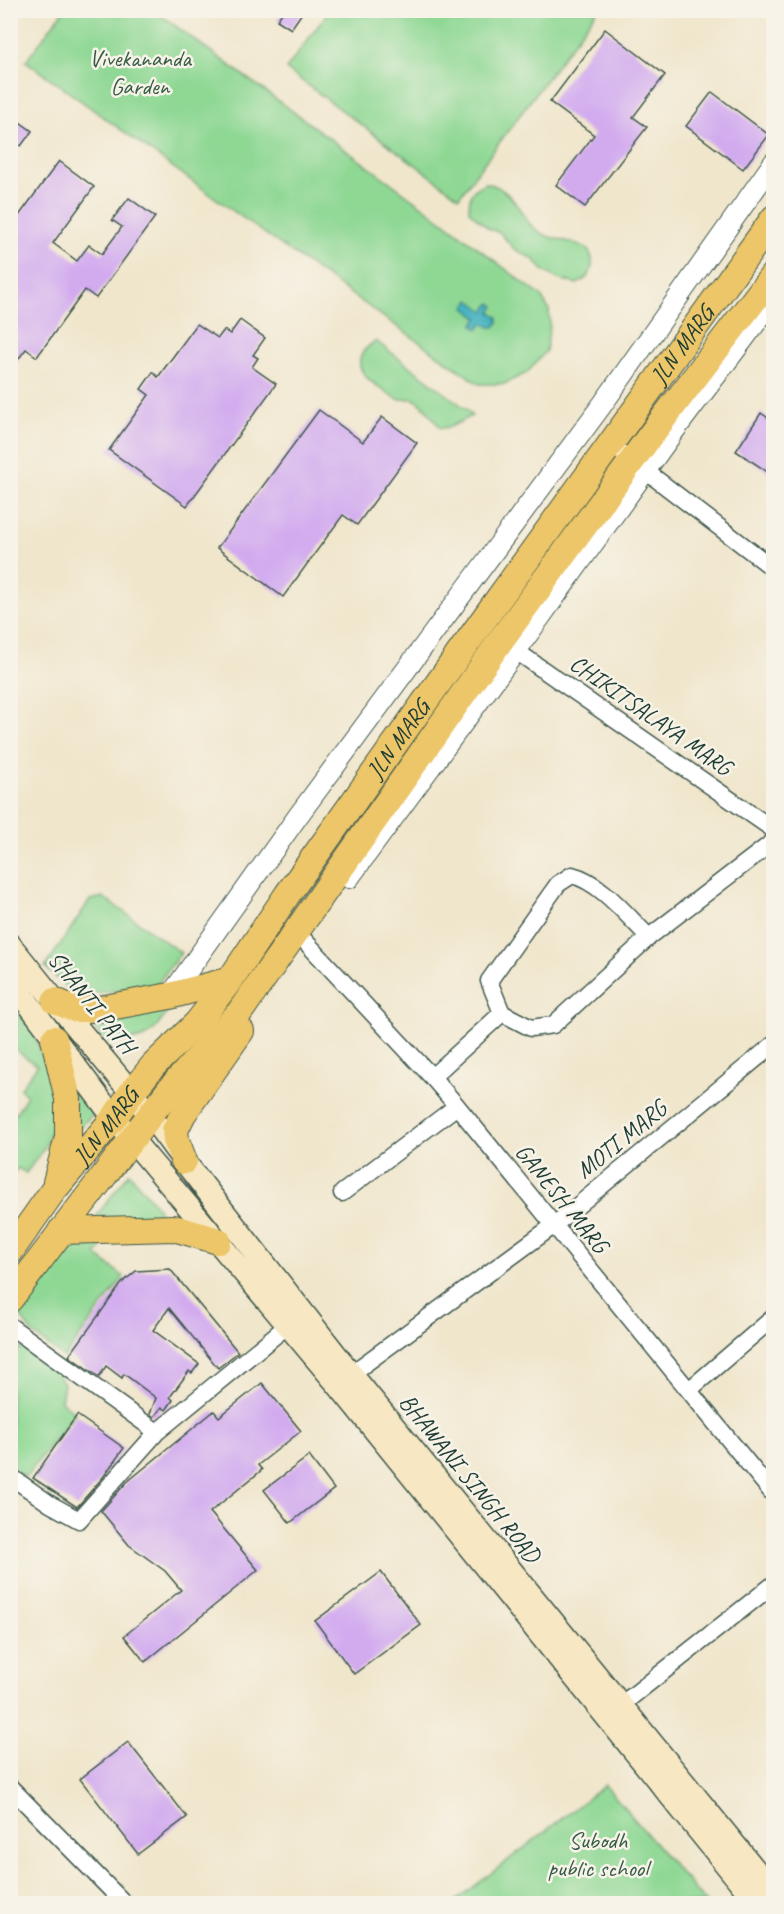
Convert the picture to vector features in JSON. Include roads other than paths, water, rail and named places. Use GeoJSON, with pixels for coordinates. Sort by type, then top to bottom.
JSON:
{"type":"FeatureCollection","features":[{"type":"Feature","properties":{"kind":"main road","name":"JLN MARG"},"geometry":{"type":"LineString","coordinates":[[10,1252],[54,1191],[153,1066],[198,1022],[230,980],[287,896],[609,443],[628,421],[774,218]]}},
{"type":"Feature","properties":{"kind":"main road","name":"JLN MARG"},"geometry":{"type":"LineString","coordinates":[[10,1299],[170,1089],[239,1013],[302,934],[774,274]]}},
{"type":"Feature","properties":{"kind":"main road"},"geometry":{"type":"LineString","coordinates":[[184,1161],[176,1140],[175,1130],[183,1113],[302,934]]}},
{"type":"Feature","properties":{"kind":"main road","name":"SHANTI PATH"},"geometry":{"type":"LineString","coordinates":[[10,945],[132,1092]]}},
{"type":"Feature","properties":{"kind":"main road","name":"BHAWANI SINGH ROAD"},"geometry":{"type":"LineString","coordinates":[[10,980],[132,1141],[288,1324],[758,1904]]}},
{"type":"Feature","properties":{"kind":"main road"},"geometry":{"type":"LineString","coordinates":[[55,1001],[75,1010],[99,1009],[170,996],[230,980]]}},
{"type":"Feature","properties":{"kind":"main road"},"geometry":{"type":"LineString","coordinates":[[54,1039],[68,1099],[68,1135],[54,1191]]}},
{"type":"Feature","properties":{"kind":"main road","name":"BHAWANI SINGH ROAD"},"geometry":{"type":"LineString","coordinates":[[132,1092],[351,1374],[774,1893]]}},
{"type":"Feature","properties":{"kind":"main road"},"geometry":{"type":"LineString","coordinates":[[61,1230],[174,1228],[218,1241]]}},
{"type":"Feature","properties":{"kind":"street"},"geometry":{"type":"LineString","coordinates":[[170,996],[298,816],[602,405],[774,162]]}},
{"type":"Feature","properties":{"kind":"street"},"geometry":{"type":"LineString","coordinates":[[639,465],[774,299]]}},
{"type":"Feature","properties":{"kind":"street"},"geometry":{"type":"LineString","coordinates":[[609,443],[774,569]]}},
{"type":"Feature","properties":{"kind":"street","name":"CHIKITSALAYA MARG"},"geometry":{"type":"LineString","coordinates":[[508,646],[774,830]]}},
{"type":"Feature","properties":{"kind":"street"},"geometry":{"type":"LineString","coordinates":[[649,937],[601,891],[583,878],[573,875],[558,884],[489,981],[502,1013],[531,1028],[553,1025],[649,937],[774,842]]}},
{"type":"Feature","properties":{"kind":"street","name":"GANESH MARG"},"geometry":{"type":"LineString","coordinates":[[302,934],[457,1106],[774,1495]]}},
{"type":"Feature","properties":{"kind":"street"},"geometry":{"type":"LineString","coordinates":[[432,1077],[502,1013]]}},
{"type":"Feature","properties":{"kind":"street","name":"MOTI MARG"},"geometry":{"type":"LineString","coordinates":[[351,1374],[553,1226],[774,1044]]}},
{"type":"Feature","properties":{"kind":"street"},"geometry":{"type":"LineString","coordinates":[[342,1193],[457,1106]]}},
{"type":"Feature","properties":{"kind":"street"},"geometry":{"type":"LineString","coordinates":[[689,1390],[774,1317]]}},
{"type":"Feature","properties":{"kind":"street"},"geometry":{"type":"LineString","coordinates":[[10,1476],[50,1504],[79,1520],[157,1432],[288,1324]]}},
{"type":"Feature","properties":{"kind":"street"},"geometry":{"type":"LineString","coordinates":[[10,1326],[157,1432]]}},
{"type":"Feature","properties":{"kind":"street"},"geometry":{"type":"LineString","coordinates":[[621,1705],[774,1584]]}},
{"type":"Feature","properties":{"kind":"street"},"geometry":{"type":"LineString","coordinates":[[10,1787],[126,1904]]}},
{"type":"Feature","properties":{"kind":"water"},"geometry":{"type":"Polygon","coordinates":[[[470,300],[485,311],[491,303],[495,306],[491,312],[498,317],[495,327],[483,323],[478,329],[473,325],[478,318],[465,308],[470,300]]]}},
{"type":"Feature","properties":{"kind":"park label","name":"Vivekananda Garden"},"geometry":{"type":"Point","coordinates":[140,72]}},
{"type":"Feature","properties":{"kind":"park label","name":"Subodh public school"},"geometry":{"type":"Point","coordinates":[598,1854]}}]}
